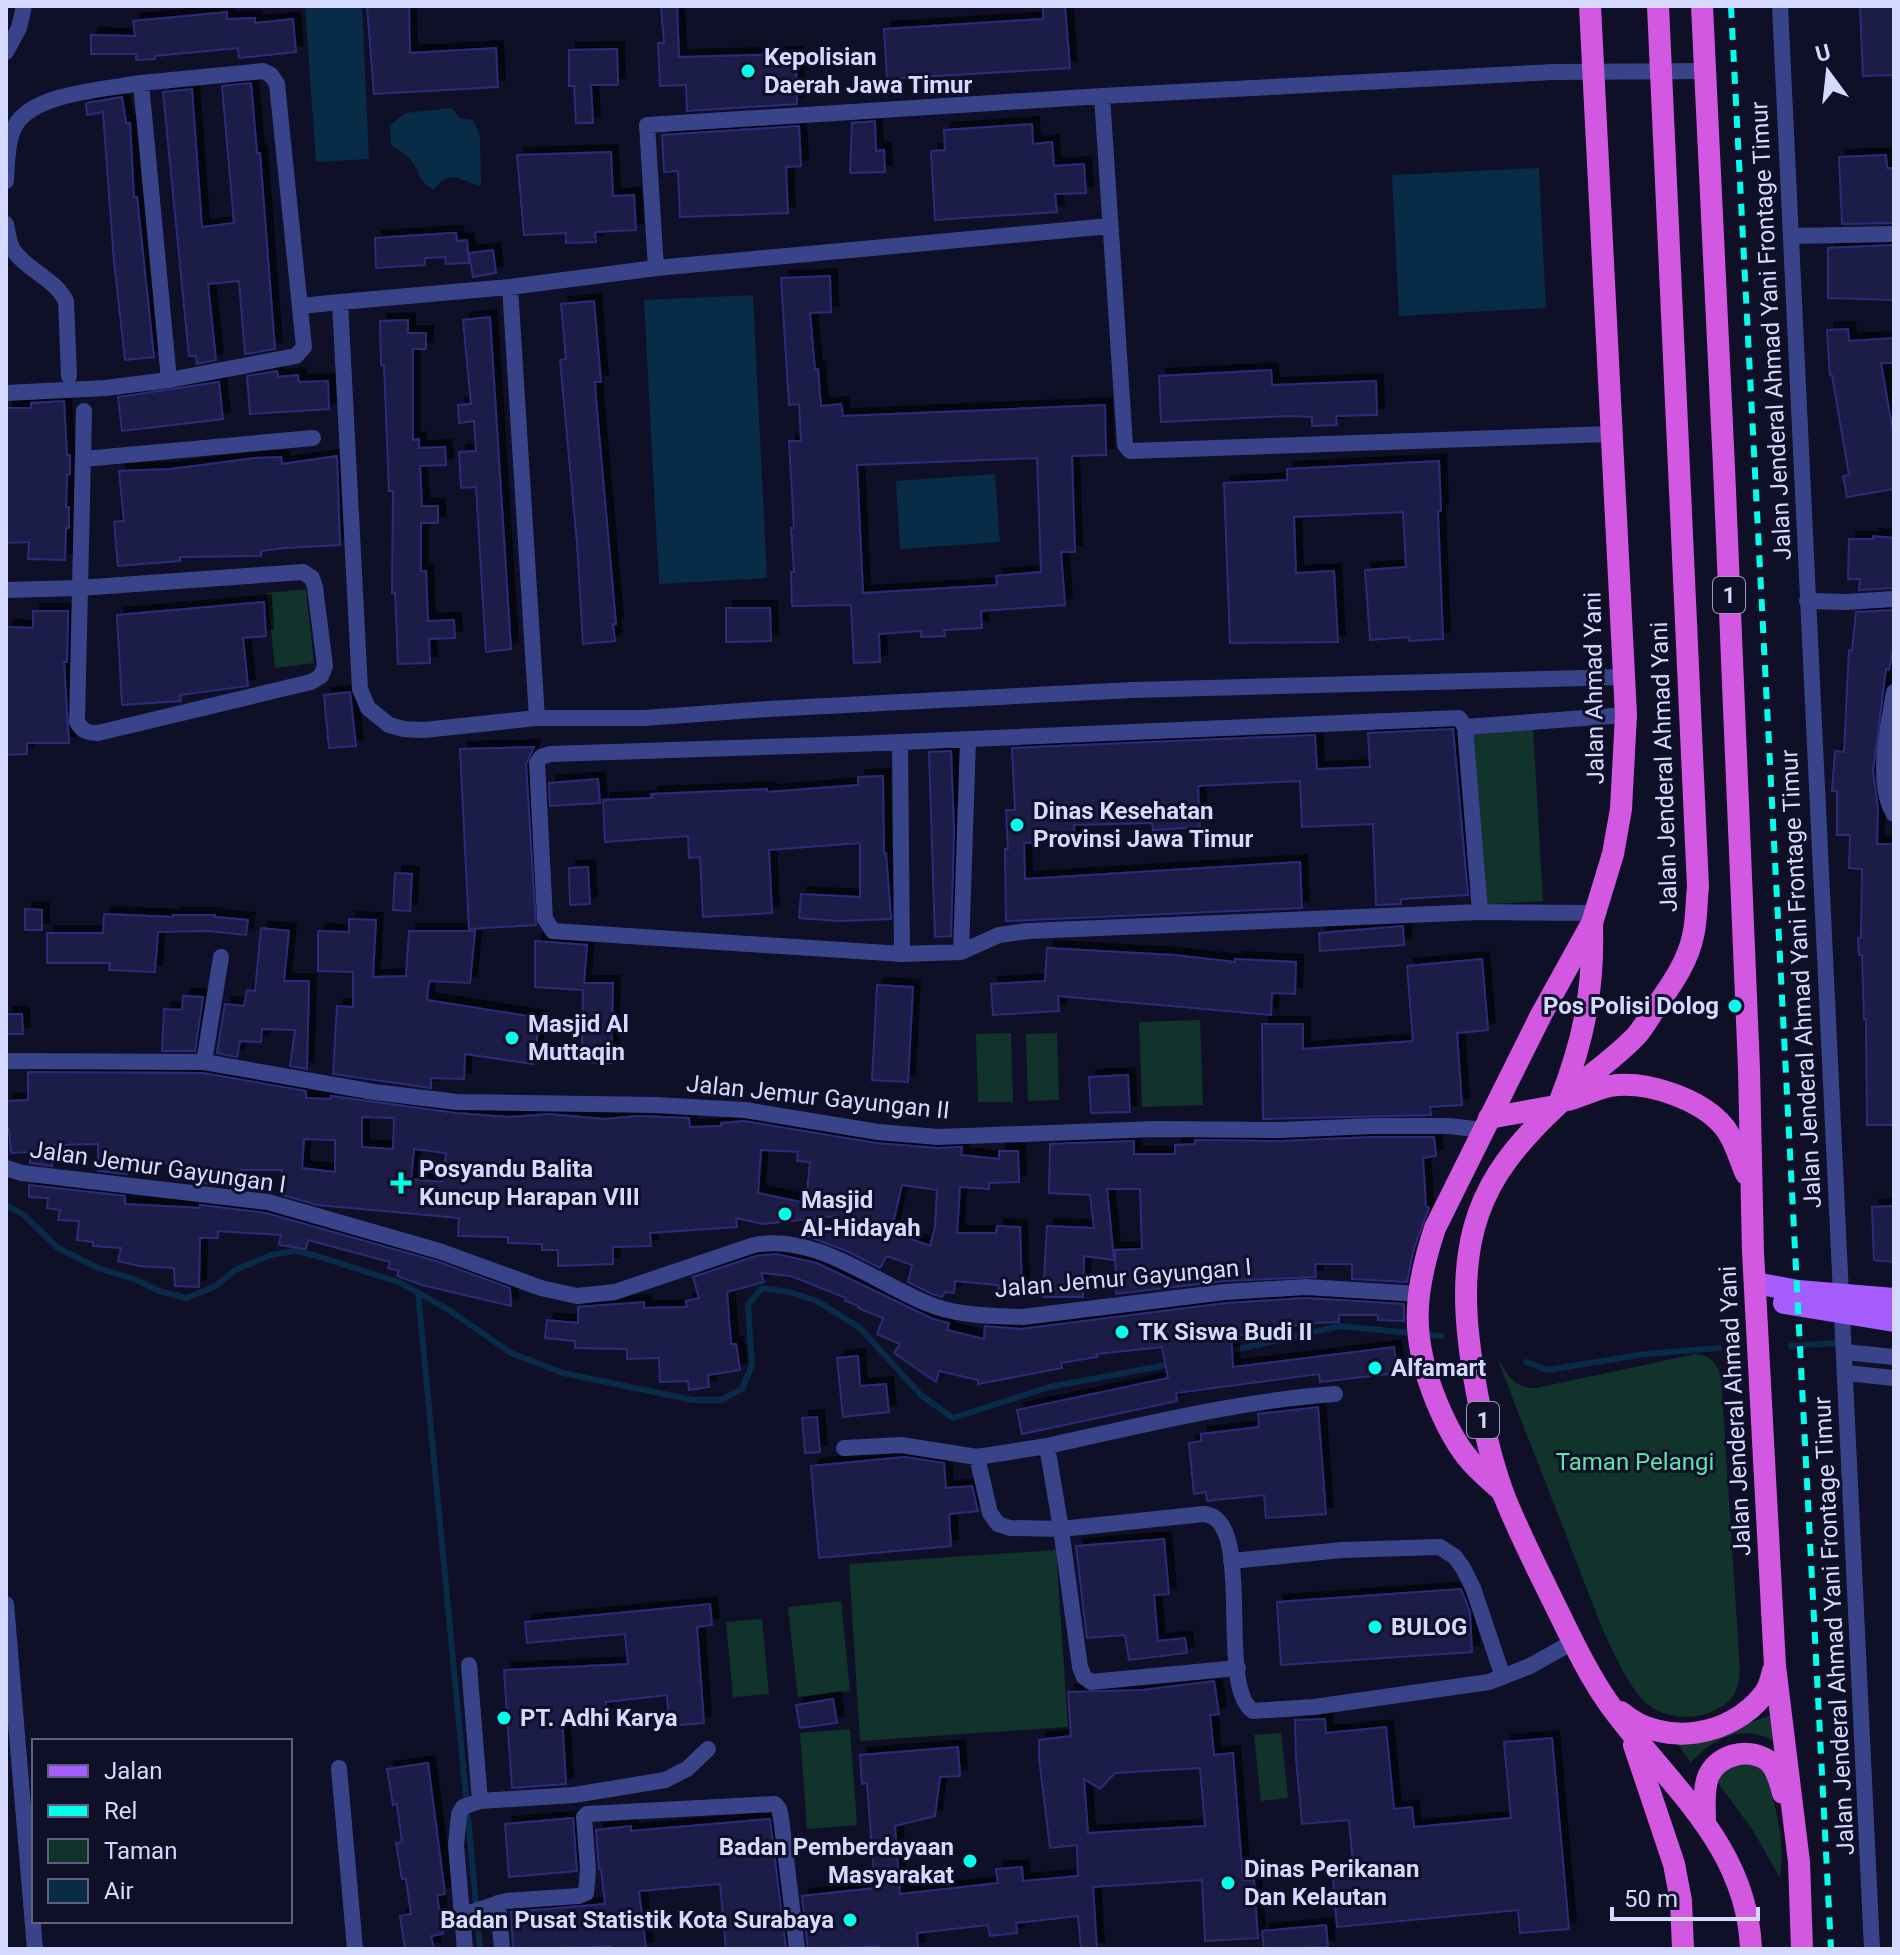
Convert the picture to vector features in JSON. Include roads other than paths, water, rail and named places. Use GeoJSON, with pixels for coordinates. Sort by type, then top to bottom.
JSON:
{"type":"FeatureCollection","features":[{"type":"Feature","properties":{"kind":"highway","name":"Jalan Ahmad Yani"},"geometry":{"type":"LineString","coordinates":[[1503,1492],[1469,1460],[1455,1441],[1432,1391],[1420,1354],[1416,1322],[1425,1257],[1435,1228],[1541,1015],[1594,918],[1613,854],[1621,809],[1626,715],[1590,6]]}},
{"type":"Feature","properties":{"kind":"highway","name":"Jalan Jenderal Ahmad Yani"},"geometry":{"type":"LineString","coordinates":[[1658,6],[1657,72],[1698,887],[1693,936],[1679,973],[1637,1035],[1558,1105],[1511,1152],[1494,1178],[1473,1226],[1467,1260],[1466,1298],[1471,1356],[1483,1418],[1503,1492],[1573,1642],[1606,1699],[1627,1729],[1705,1821],[1737,1878],[1750,1925],[1751,1949]]}},
{"type":"Feature","properties":{"kind":"highway","name":"Jalan Jenderal Ahmad Yani"},"geometry":{"type":"LineString","coordinates":[[1702,6],[1749,1069],[1754,1300],[1775,1666],[1799,1862],[1802,1949]]}},
{"type":"Feature","properties":{"kind":"highway"},"geometry":{"type":"LineString","coordinates":[[1558,1105],[1579,1053],[1583,1033],[1593,962],[1594,918]]}},
{"type":"Feature","properties":{"kind":"highway"},"geometry":{"type":"LineString","coordinates":[[1486,1124],[1558,1105],[1611,1086],[1643,1086],[1673,1094],[1701,1108],[1725,1128],[1750,1183]]}},
{"type":"Feature","properties":{"kind":"highway"},"geometry":{"type":"LineString","coordinates":[[1606,1699],[1629,1719],[1657,1731],[1688,1734],[1718,1728],[1745,1714],[1766,1692],[1775,1666]]}},
{"type":"Feature","properties":{"kind":"highway","name":"1"},"geometry":{"type":"LineString","coordinates":[[1627,1729],[1674,1864],[1681,1901],[1683,1949]]}},
{"type":"Feature","properties":{"kind":"highway"},"geometry":{"type":"LineString","coordinates":[[1705,1821],[1706,1787],[1709,1775],[1717,1765],[1731,1755],[1748,1754],[1767,1760],[1781,1785],[1799,1862]]}},
{"type":"Feature","properties":{"kind":"main road"},"geometry":{"type":"LineString","coordinates":[[1754,1300],[1842,1305],[1894,1299]]}},
{"type":"Feature","properties":{"kind":"main road"},"geometry":{"type":"LineString","coordinates":[[1842,1305],[1894,1321]]}},
{"type":"Feature","properties":{"kind":"street"},"geometry":{"type":"LineString","coordinates":[[6,52],[19,28],[24,6]]}},
{"type":"Feature","properties":{"kind":"street","name":"Jalan Jenderal Ahmad Yani Frontage Timur"},"geometry":{"type":"LineString","coordinates":[[1780,6],[1872,1949]]}},
{"type":"Feature","properties":{"kind":"street"},"geometry":{"type":"LineString","coordinates":[[6,181],[10,138],[16,123],[41,103],[141,83],[263,71],[271,75],[277,84],[304,347],[296,356],[169,380],[92,389],[6,393]]}},
{"type":"Feature","properties":{"kind":"street"},"geometry":{"type":"LineString","coordinates":[[656,268],[647,125],[1102,96],[1593,71],[1705,71]]}},
{"type":"Feature","properties":{"kind":"street"},"geometry":{"type":"LineString","coordinates":[[141,83],[169,380]]}},
{"type":"Feature","properties":{"kind":"street"},"geometry":{"type":"LineString","coordinates":[[1102,96],[1125,445],[1132,452],[1610,434]]}},
{"type":"Feature","properties":{"kind":"street"},"geometry":{"type":"LineString","coordinates":[[6,224],[11,247],[27,265],[60,290],[66,301],[69,376]]}},
{"type":"Feature","properties":{"kind":"street"},"geometry":{"type":"LineString","coordinates":[[301,306],[510,287],[656,268],[1110,226]]}},
{"type":"Feature","properties":{"kind":"street"},"geometry":{"type":"LineString","coordinates":[[1792,236],[1894,234]]}},
{"type":"Feature","properties":{"kind":"street"},"geometry":{"type":"LineString","coordinates":[[510,287],[537,718]]}},
{"type":"Feature","properties":{"kind":"street"},"geometry":{"type":"LineString","coordinates":[[340,302],[360,689],[368,708],[389,725],[424,730],[537,718],[644,718],[1133,690],[1623,677]]}},
{"type":"Feature","properties":{"kind":"street"},"geometry":{"type":"LineString","coordinates":[[6,590],[79,588],[303,572],[310,575],[315,587],[325,666],[323,673],[311,682],[98,733],[88,733],[77,722],[79,588],[84,411]]}},
{"type":"Feature","properties":{"kind":"street"},"geometry":{"type":"LineString","coordinates":[[83,459],[313,438]]}},
{"type":"Feature","properties":{"kind":"street"},"geometry":{"type":"LineString","coordinates":[[1807,601],[1894,599]]}},
{"type":"Feature","properties":{"kind":"street"},"geometry":{"type":"LineString","coordinates":[[1894,692],[1885,780],[1888,805],[1894,814]]}},
{"type":"Feature","properties":{"kind":"street"},"geometry":{"type":"LineString","coordinates":[[1465,727],[1626,715]]}},
{"type":"Feature","properties":{"kind":"street"},"geometry":{"type":"LineString","coordinates":[[1480,912],[1465,727],[1459,718],[968,740],[550,754],[541,757],[537,763],[545,919],[553,931],[902,954],[961,952],[999,935],[1028,931],[1480,912],[1594,918]]}},
{"type":"Feature","properties":{"kind":"street"},"geometry":{"type":"LineString","coordinates":[[961,952],[968,740]]}},
{"type":"Feature","properties":{"kind":"street"},"geometry":{"type":"LineString","coordinates":[[900,742],[902,954]]}},
{"type":"Feature","properties":{"kind":"street"},"geometry":{"type":"LineString","coordinates":[[204,1062],[221,957]]}},
{"type":"Feature","properties":{"kind":"street","name":"Jalan Jemur Gayungan II"},"geometry":{"type":"LineString","coordinates":[[6,1061],[204,1062],[374,1092],[457,1102],[655,1105],[745,1110],[878,1132],[938,1137],[1486,1124]]}},
{"type":"Feature","properties":{"kind":"street","name":"Jalan Jemur Gayungan I"},"geometry":{"type":"LineString","coordinates":[[6,1168],[35,1175],[268,1202],[439,1251],[541,1288],[577,1296],[615,1292],[740,1249],[777,1242],[849,1263],[926,1304],[988,1315],[1023,1317],[1225,1292],[1306,1287],[1419,1294]]}},
{"type":"Feature","properties":{"kind":"street"},"geometry":{"type":"LineString","coordinates":[[1845,1352],[1894,1357]]}},
{"type":"Feature","properties":{"kind":"street"},"geometry":{"type":"LineString","coordinates":[[1846,1373],[1894,1378]]}},
{"type":"Feature","properties":{"kind":"street"},"geometry":{"type":"LineString","coordinates":[[844,1448],[901,1445],[977,1457],[1047,1446],[1235,1405],[1335,1394]]}},
{"type":"Feature","properties":{"kind":"street"},"geometry":{"type":"LineString","coordinates":[[1047,1446],[1084,1677],[1091,1682],[1238,1668]]}},
{"type":"Feature","properties":{"kind":"street"},"geometry":{"type":"LineString","coordinates":[[977,1457],[990,1513],[998,1524],[1010,1528],[1061,1529],[1211,1515],[1219,1520],[1225,1529],[1231,1561],[1238,1668],[1246,1706],[1253,1711],[1465,1686],[1503,1677],[1573,1642]]}},
{"type":"Feature","properties":{"kind":"street"},"geometry":{"type":"LineString","coordinates":[[1231,1561],[1342,1550],[1440,1547],[1455,1557],[1473,1588],[1503,1677]]}},
{"type":"Feature","properties":{"kind":"street"},"geometry":{"type":"LineString","coordinates":[[6,1604],[32,1913]]}},
{"type":"Feature","properties":{"kind":"street"},"geometry":{"type":"LineString","coordinates":[[469,1665],[480,1801]]}},
{"type":"Feature","properties":{"kind":"street"},"geometry":{"type":"LineString","coordinates":[[502,1949],[478,1909],[456,1845],[459,1814],[463,1807],[480,1801],[574,1795],[665,1780],[687,1769],[708,1749]]}},
{"type":"Feature","properties":{"kind":"street"},"geometry":{"type":"LineString","coordinates":[[339,1768],[355,1949]]}},
{"type":"Feature","properties":{"kind":"street"},"geometry":{"type":"LineString","coordinates":[[478,1909],[585,1894],[588,1870],[584,1816],[588,1813],[776,1805],[781,1818],[797,1949]]}},
{"type":"Feature","properties":{"kind":"street"},"geometry":{"type":"LineString","coordinates":[[465,1949],[478,1909]]}},
{"type":"Feature","properties":{"kind":"street"},"geometry":{"type":"LineString","coordinates":[[33,1923],[35,1949]]}},
{"type":"Feature","properties":{"kind":"water"},"geometry":{"type":"Polygon","coordinates":[[[305,6],[362,6],[369,159],[316,162],[305,6]]]}},
{"type":"Feature","properties":{"kind":"water"},"geometry":{"type":"Polygon","coordinates":[[[452,108],[459,118],[473,120],[480,135],[481,186],[450,177],[433,190],[411,160],[391,145],[390,125],[406,113],[452,108]]]}},
{"type":"Feature","properties":{"kind":"water"},"geometry":{"type":"Polygon","coordinates":[[[1539,168],[1546,308],[1399,316],[1392,175],[1539,168]]]}},
{"type":"Feature","properties":{"kind":"water"},"geometry":{"type":"Polygon","coordinates":[[[753,295],[767,578],[659,584],[644,300],[753,295]]]}},
{"type":"Feature","properties":{"kind":"water"},"geometry":{"type":"Polygon","coordinates":[[[995,474],[1000,542],[900,549],[896,481],[995,474]]]}},
{"type":"Feature","properties":{"kind":"waterway"},"geometry":{"type":"LineString","coordinates":[[6,1205],[24,1215],[58,1248],[98,1268],[137,1280],[159,1291],[187,1298],[216,1286],[235,1270],[271,1255],[295,1251],[401,1283],[449,1310],[511,1353],[563,1373],[693,1400],[721,1400],[742,1389],[752,1365],[748,1305],[762,1288],[817,1301],[860,1328],[921,1395],[953,1418],[1049,1387],[1172,1364]]}},
{"type":"Feature","properties":{"kind":"waterway"},"geometry":{"type":"LineString","coordinates":[[418,1292],[466,1796]]}},
{"type":"Feature","properties":{"kind":"waterway"},"geometry":{"type":"LineString","coordinates":[[1226,1352],[1340,1326],[1441,1336]]}},
{"type":"Feature","properties":{"kind":"waterway"},"geometry":{"type":"LineString","coordinates":[[1791,1346],[1837,1343]]}},
{"type":"Feature","properties":{"kind":"waterway"},"geometry":{"type":"LineString","coordinates":[[1526,1362],[1548,1370],[1645,1354],[1719,1348]]}},
{"type":"Feature","properties":{"kind":"waterway"},"geometry":{"type":"LineString","coordinates":[[468,1817],[480,1949]]}},
{"type":"Feature","properties":{"kind":"railway"},"geometry":{"type":"LineString","coordinates":[[1731,6],[1831,1949]]}},
{"type":"Feature","properties":{"kind":"place","name":"Kepolisian Daerah Jawa Timur"},"geometry":{"type":"Point","coordinates":[748,71]}},
{"type":"Feature","properties":{"kind":"place","name":"Dinas Kesehatan Provinsi Jawa Timur"},"geometry":{"type":"Point","coordinates":[1017,825]}},
{"type":"Feature","properties":{"kind":"place","name":"Pos Polisi Dolog"},"geometry":{"type":"Point","coordinates":[1735,1006]}},
{"type":"Feature","properties":{"kind":"place","name":"Masjid Al Muttaqin"},"geometry":{"type":"Point","coordinates":[512,1038]}},
{"type":"Feature","properties":{"kind":"place","name":"Posyandu Balita Kuncup Harapan VIII"},"geometry":{"type":"Point","coordinates":[401,1183]}},
{"type":"Feature","properties":{"kind":"place","name":"Masjid Al-Hidayah"},"geometry":{"type":"Point","coordinates":[785,1214]}},
{"type":"Feature","properties":{"kind":"place","name":"TK Siswa Budi II"},"geometry":{"type":"Point","coordinates":[1122,1332]}},
{"type":"Feature","properties":{"kind":"place","name":"Alfamart"},"geometry":{"type":"Point","coordinates":[1375,1368]}},
{"type":"Feature","properties":{"kind":"place","name":"BULOG"},"geometry":{"type":"Point","coordinates":[1375,1627]}},
{"type":"Feature","properties":{"kind":"place","name":"PT. Adhi Karya"},"geometry":{"type":"Point","coordinates":[504,1718]}},
{"type":"Feature","properties":{"kind":"place","name":"Badan Pemberdayaan Masyarakat"},"geometry":{"type":"Point","coordinates":[970,1861]}},
{"type":"Feature","properties":{"kind":"place","name":"Dinas Perikanan Dan Kelautan"},"geometry":{"type":"Point","coordinates":[1228,1883]}},
{"type":"Feature","properties":{"kind":"place","name":"Badan Pusat Statistik Kota Surabaya"},"geometry":{"type":"Point","coordinates":[850,1920]}},
{"type":"Feature","properties":{"kind":"park label","name":"Taman Pelangi"},"geometry":{"type":"Point","coordinates":[1635,1462]}}]}
